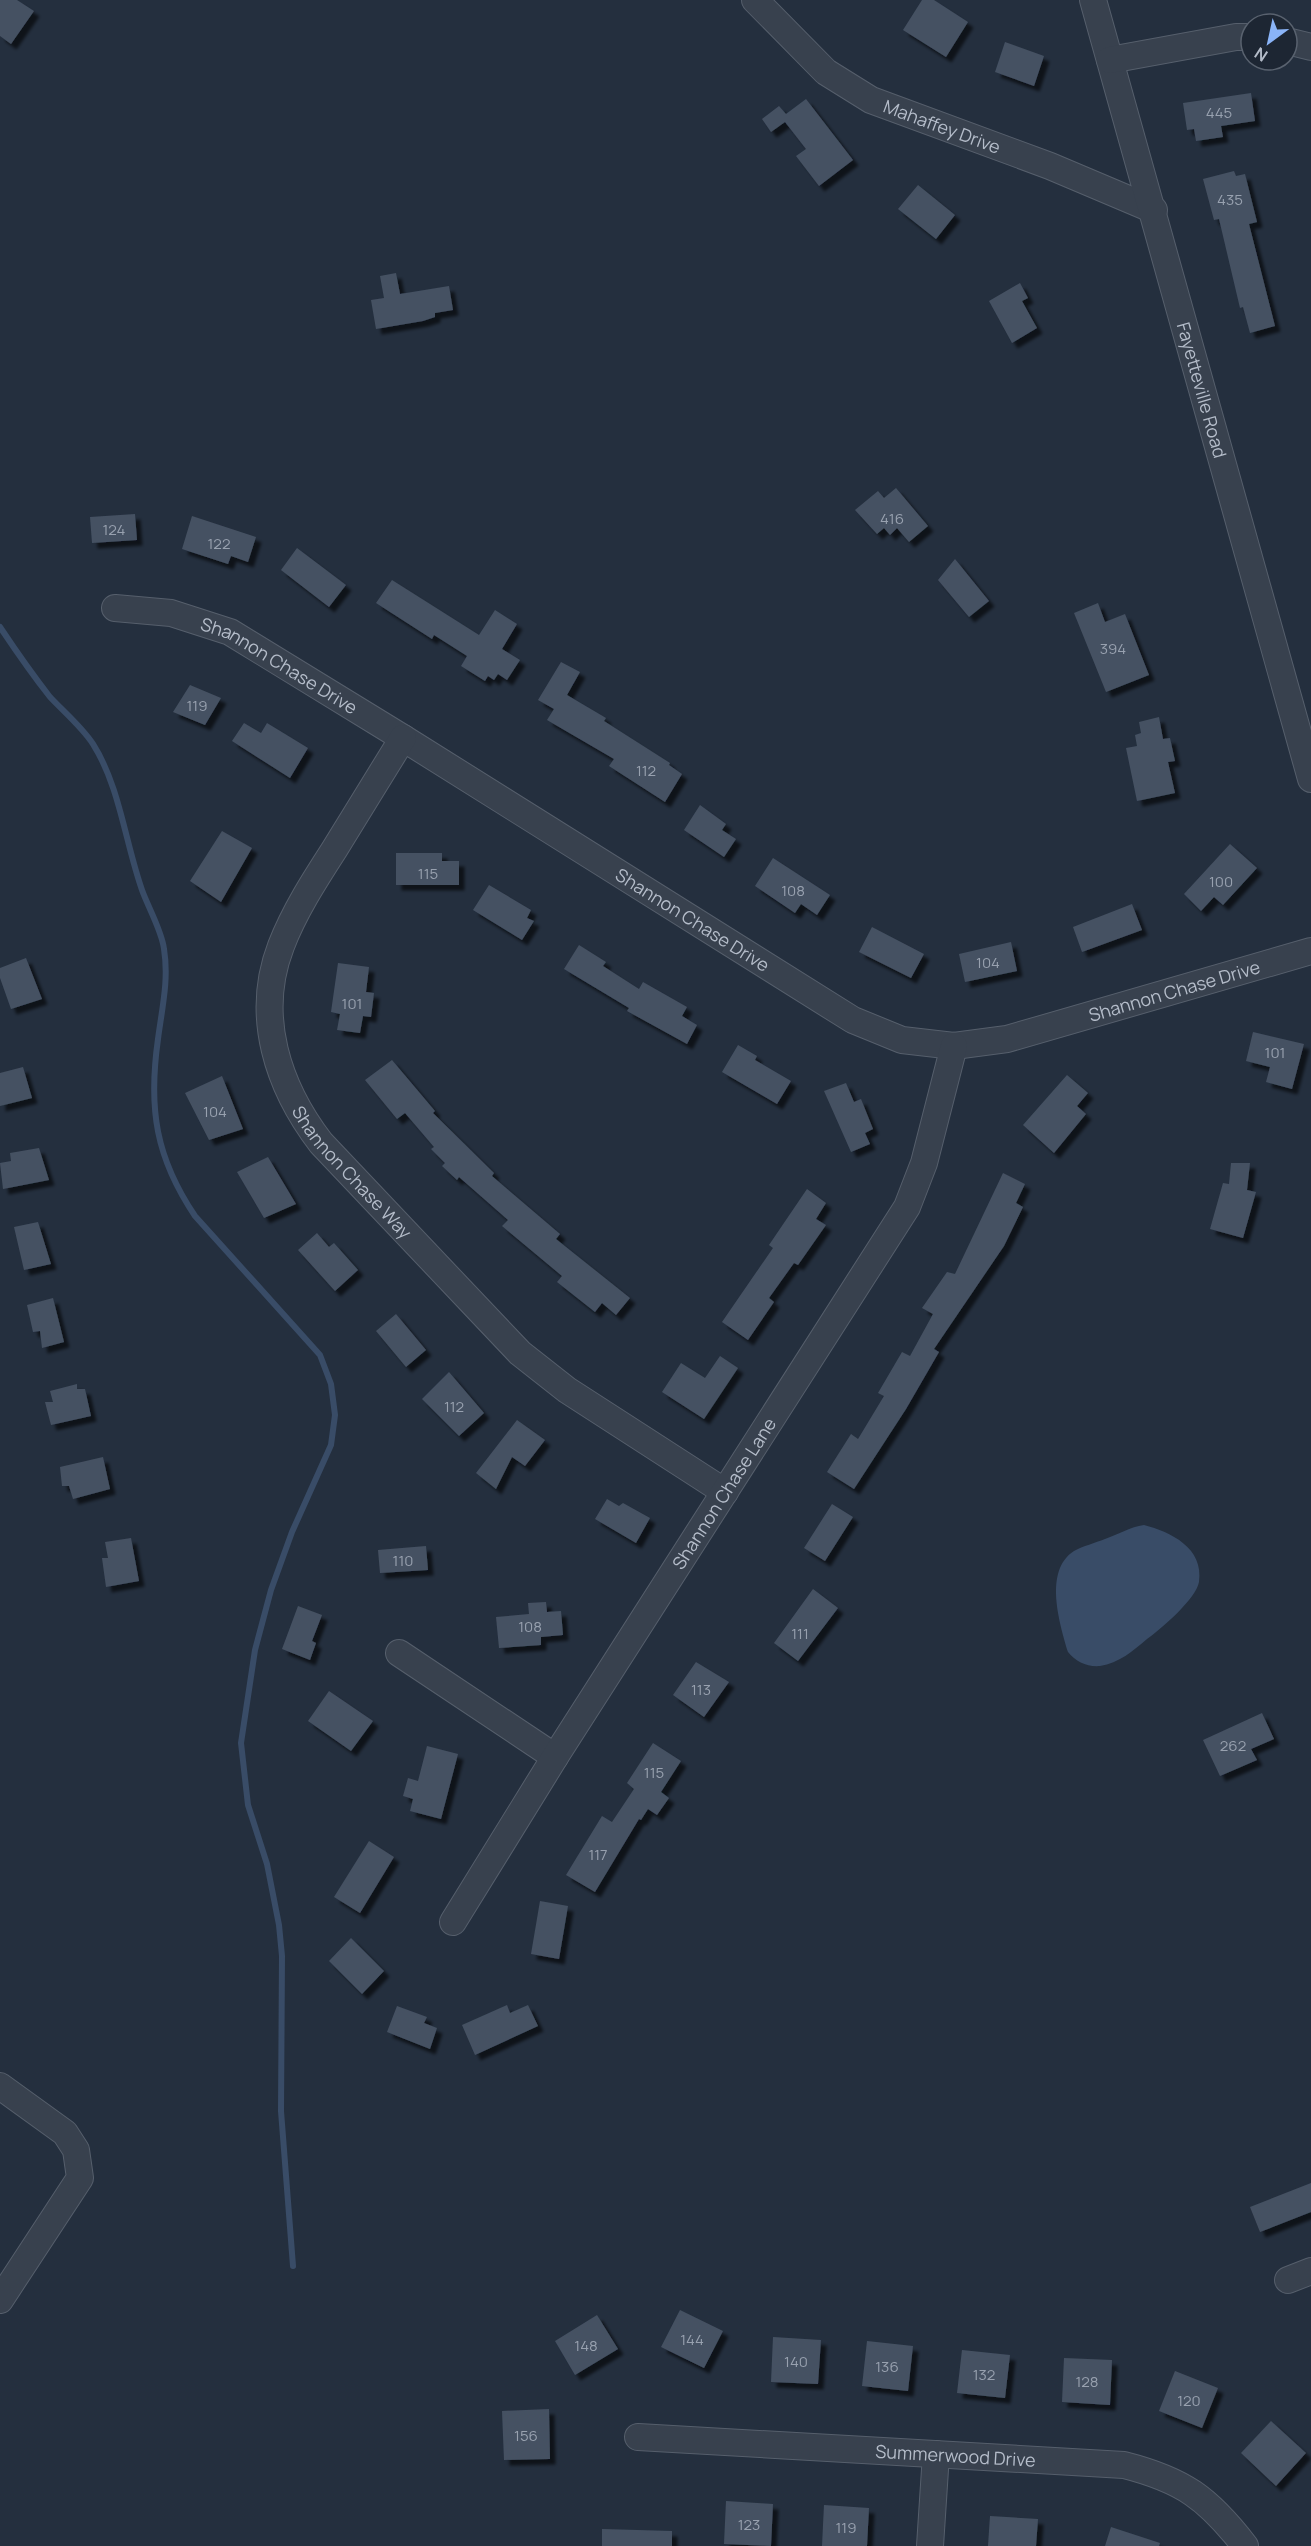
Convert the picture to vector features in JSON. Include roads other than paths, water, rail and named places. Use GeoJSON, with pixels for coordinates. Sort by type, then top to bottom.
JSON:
{"type":"FeatureCollection","features":[{"type":"Feature","properties":{"kind":"street","name":"Mahaffey Drive"},"geometry":{"type":"LineString","coordinates":[[756,0],[826,72],[871,100],[1050,166],[1154,210]]}},
{"type":"Feature","properties":{"kind":"street","name":"Fayetteville Road"},"geometry":{"type":"LineString","coordinates":[[1093,0],[1154,210],[1311,779]]}},
{"type":"Feature","properties":{"kind":"street"},"geometry":{"type":"LineString","coordinates":[[1110,60],[1239,37]]}},
{"type":"Feature","properties":{"kind":"street","name":"Shannon Chase Drive"},"geometry":{"type":"LineString","coordinates":[[114,608],[171,613],[230,632],[853,1020],[902,1040],[954,1046],[1007,1039],[1311,951]]}},
{"type":"Feature","properties":{"kind":"street","name":"Shannon Chase Way"},"geometry":{"type":"LineString","coordinates":[[403,738],[299,906],[280,947],[272,981],[270,1020],[275,1054],[287,1090],[302,1118],[321,1143],[520,1353],[567,1390],[725,1492]]}},
{"type":"Feature","properties":{"kind":"street","name":"Shannon Chase Lane"},"geometry":{"type":"LineString","coordinates":[[453,1922],[555,1757],[907,1207],[924,1163],[954,1046]]}},
{"type":"Feature","properties":{"kind":"street"},"geometry":{"type":"LineString","coordinates":[[399,1653],[555,1757]]}},
{"type":"Feature","properties":{"kind":"street"},"geometry":{"type":"LineString","coordinates":[[0,2086],[65,2133],[76,2150],[80,2178],[0,2300]]}},
{"type":"Feature","properties":{"kind":"street","name":"Summerwood Drive"},"geometry":{"type":"LineString","coordinates":[[638,2437],[1124,2465],[1158,2474],[1189,2489],[1221,2514],[1245,2546]]}},
{"type":"Feature","properties":{"kind":"street"},"geometry":{"type":"LineString","coordinates":[[930,2546],[936,2454]]}},
{"type":"Feature","properties":{"kind":"water"},"geometry":{"type":"Polygon","coordinates":[[[1144,1525],[1175,1537],[1191,1551],[1199,1570],[1199,1582],[1196,1589],[1192,1597],[1169,1621],[1125,1656],[1100,1666],[1082,1663],[1068,1652],[1061,1627],[1056,1598],[1059,1571],[1074,1551],[1144,1525]]]}},
{"type":"Feature","properties":{"kind":"waterway"},"geometry":{"type":"LineString","coordinates":[[0,627],[50,697],[89,738],[102,761],[116,796],[142,890],[161,935],[166,972],[154,1088],[158,1132],[171,1174],[195,1216],[320,1355],[331,1384],[335,1415],[331,1445],[292,1532],[271,1590],[255,1650],[241,1743],[248,1805],[267,1864],[279,1925],[282,1956],[281,2111],[293,2266]]}}]}
